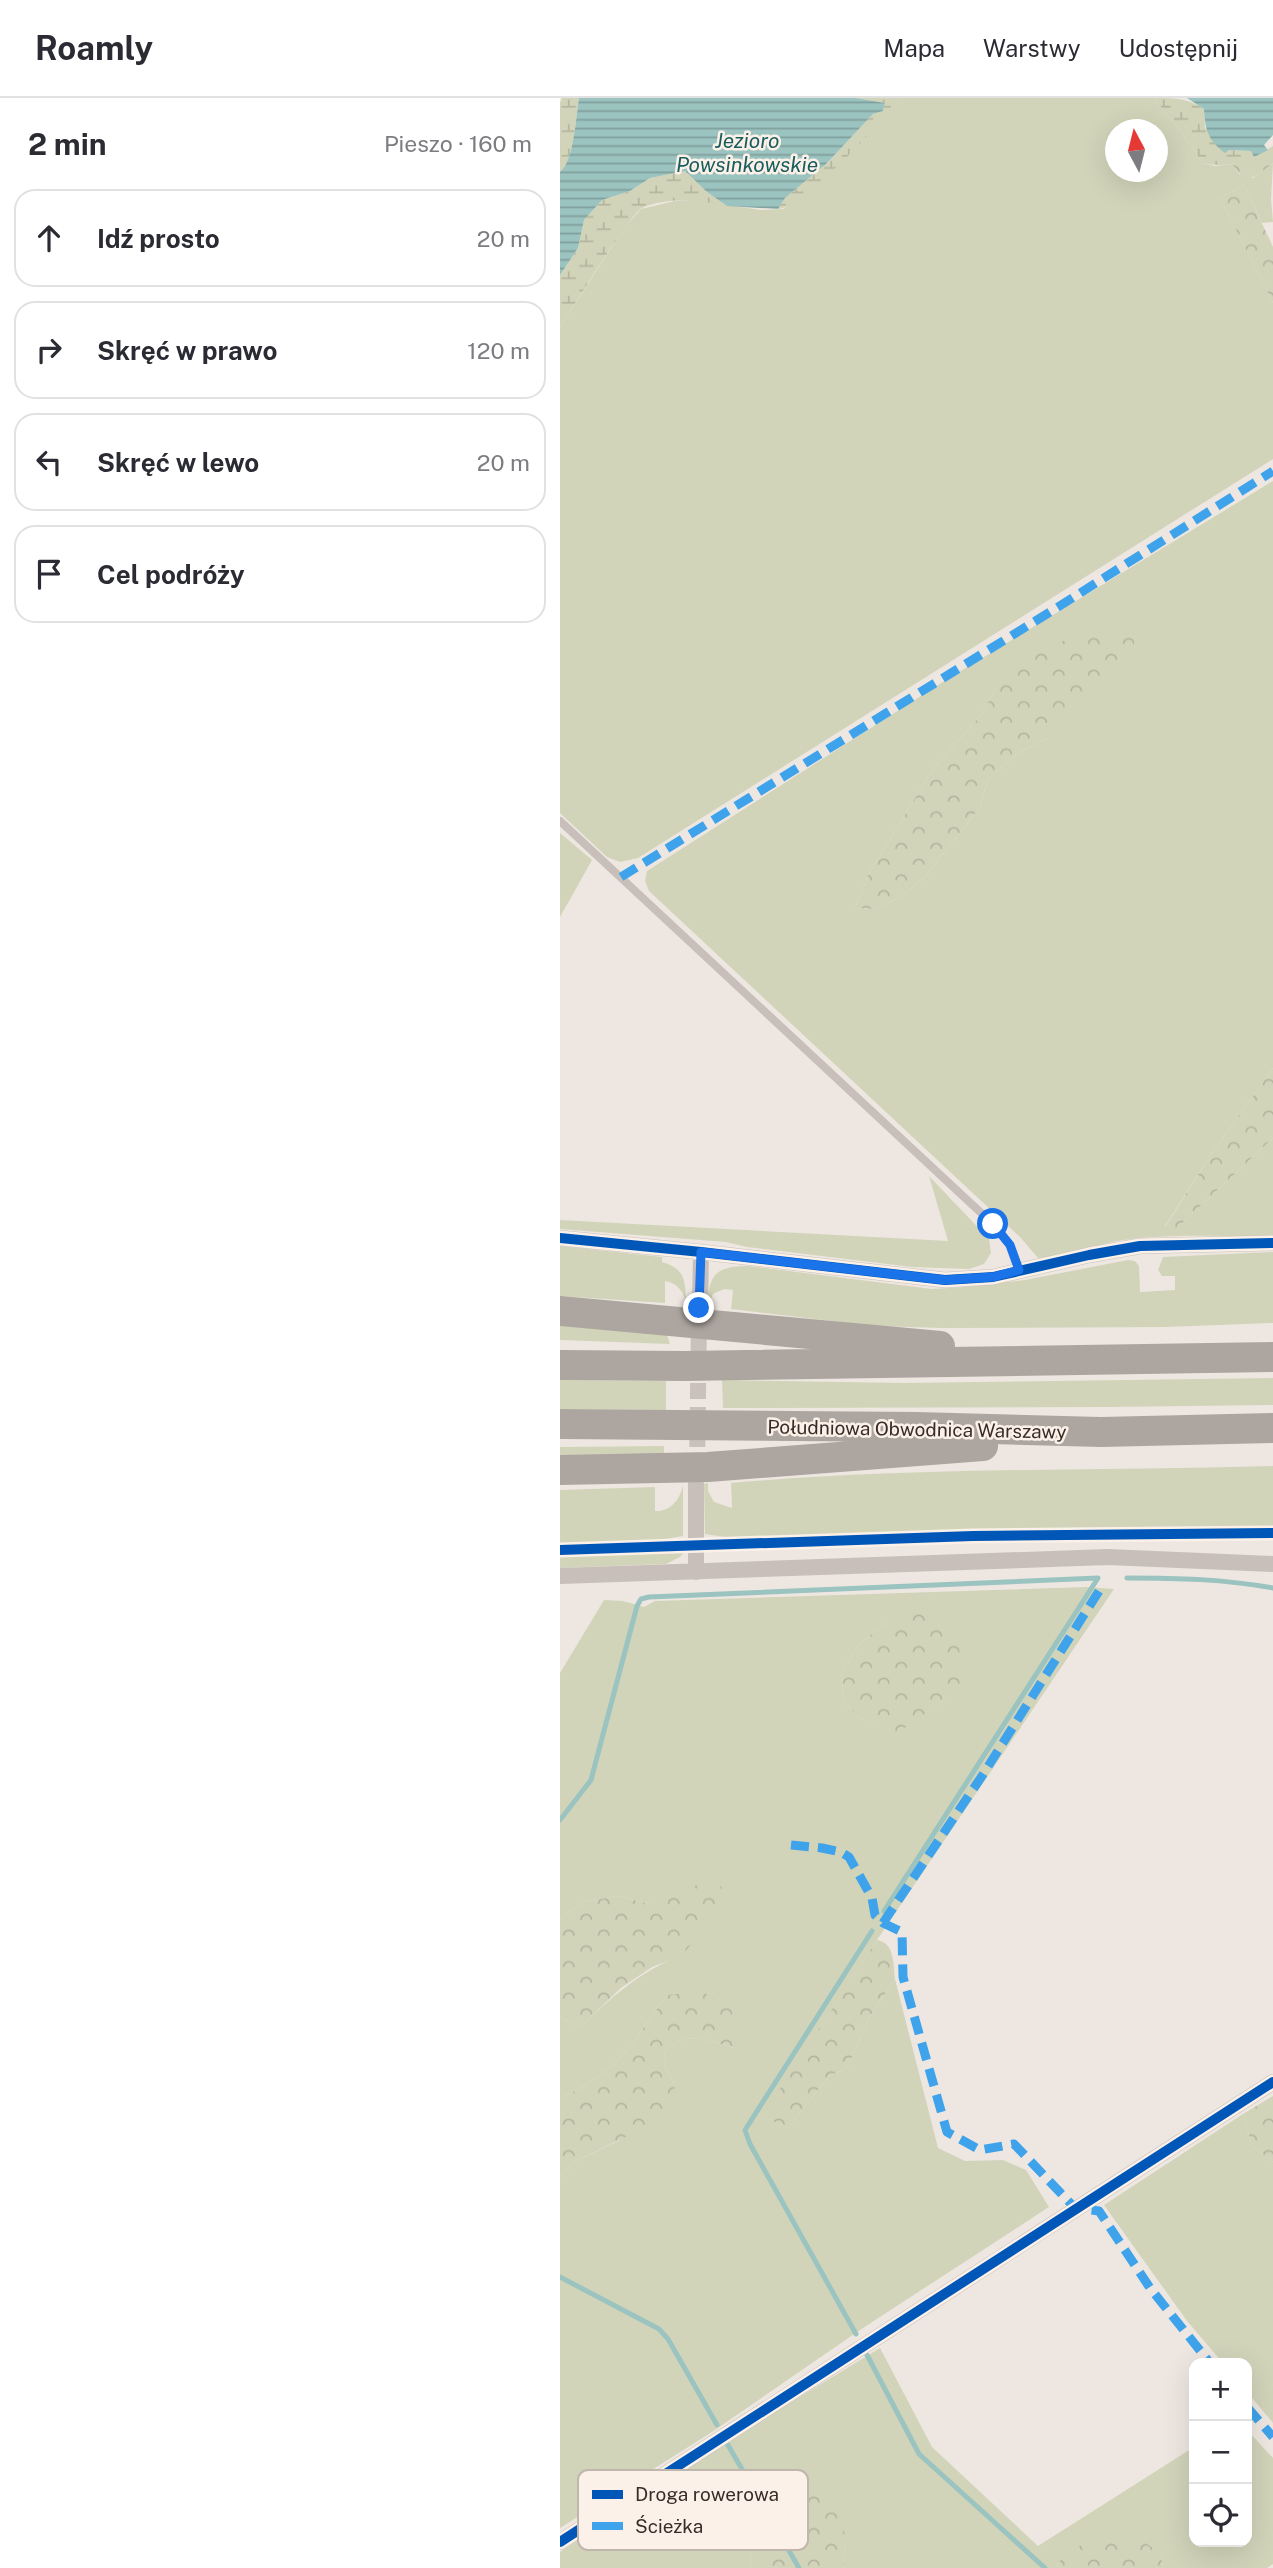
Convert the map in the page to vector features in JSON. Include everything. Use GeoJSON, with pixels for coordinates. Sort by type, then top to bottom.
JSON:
{"type":"FeatureCollection","features":[{"type":"Feature","properties":{"kind":"highway"},"geometry":{"type":"LineString","coordinates":[[560,1311],[956,1347],[1079,1361]]}},
{"type":"Feature","properties":{"kind":"highway"},"geometry":{"type":"LineString","coordinates":[[560,1365],[684,1366],[1273,1357]]}},
{"type":"Feature","properties":{"kind":"highway","name":"Południowa Obwodnica Warszawy"},"geometry":{"type":"LineString","coordinates":[[560,1424],[917,1427],[1101,1432],[1273,1428]]}},
{"type":"Feature","properties":{"kind":"highway"},"geometry":{"type":"LineString","coordinates":[[560,1470],[708,1467],[986,1445],[1101,1432]]}},
{"type":"Feature","properties":{"kind":"street"},"geometry":{"type":"LineString","coordinates":[[560,1238],[945,1280],[993,1277],[1140,1246],[1273,1243]]}},
{"type":"Feature","properties":{"kind":"street"},"geometry":{"type":"LineString","coordinates":[[699,1308],[701,1252]]}},
{"type":"Feature","properties":{"kind":"street"},"geometry":{"type":"LineString","coordinates":[[696,1484],[696,1572]]}},
{"type":"Feature","properties":{"kind":"street"},"geometry":{"type":"LineString","coordinates":[[560,1576],[1108,1557],[1273,1564]]}},
{"type":"Feature","properties":{"kind":"street"},"geometry":{"type":"LineString","coordinates":[[672,2470],[1273,2082]]}},
{"type":"Feature","properties":{"kind":"street"},"geometry":{"type":"LineString","coordinates":[[560,2542],[578,2530]]}},
{"type":"Feature","properties":{"kind":"lane"},"geometry":{"type":"LineString","coordinates":[[560,821],[993,1224],[1010,1245],[1019,1270]]}},
{"type":"Feature","properties":{"kind":"green space"},"geometry":{"type":"Polygon","coordinates":[[[562,98],[579,98],[571,149],[560,172],[560,103],[562,98]]]}},
{"type":"Feature","properties":{"kind":"green space"},"geometry":{"type":"Polygon","coordinates":[[[856,98],[903,98],[823,179],[790,205],[778,209],[785,198],[826,164],[873,114],[883,111],[885,103],[856,98]]]}},
{"type":"Feature","properties":{"kind":"green space"},"geometry":{"type":"Polygon","coordinates":[[[903,98],[1154,98],[1202,163],[1215,166],[1232,164],[1239,174],[1253,178],[1273,163],[1273,222],[1262,223],[1244,185],[1220,198],[1273,303],[1273,459],[638,858],[620,862],[607,857],[560,813],[560,327],[624,228],[641,209],[693,200],[761,210],[783,209],[822,180],[903,98]]]}},
{"type":"Feature","properties":{"kind":"green space"},"geometry":{"type":"Polygon","coordinates":[[[1154,98],[1180,99],[1198,105],[1204,109],[1205,128],[1229,150],[1251,151],[1254,157],[1228,165],[1202,163],[1154,98]]]}},
{"type":"Feature","properties":{"kind":"green space"},"geometry":{"type":"Polygon","coordinates":[[[1273,146],[1273,163],[1252,177],[1243,176],[1232,164],[1254,157],[1273,146]]]}},
{"type":"Feature","properties":{"kind":"green space"},"geometry":{"type":"Polygon","coordinates":[[[685,171],[727,206],[674,201],[642,208],[614,244],[560,327],[560,275],[578,248],[584,220],[602,200],[630,191],[650,178],[685,171]]]}},
{"type":"Feature","properties":{"kind":"green space"},"geometry":{"type":"Polygon","coordinates":[[[1244,185],[1273,247],[1273,303],[1220,198],[1244,185]]]}},
{"type":"Feature","properties":{"kind":"green space"},"geometry":{"type":"Polygon","coordinates":[[[1273,481],[1273,1068],[1210,1156],[1165,1226],[1178,1227],[1273,1138],[1273,1236],[1175,1236],[1136,1239],[1038,1258],[1020,1237],[649,891],[645,881],[647,871],[946,680],[1273,481]],[[996,688],[981,715],[933,769],[869,873],[855,908],[874,909],[901,897],[925,877],[980,807],[988,779],[1017,754],[1047,738],[996,688]]]}},
{"type":"Feature","properties":{"kind":"green space"},"geometry":{"type":"Polygon","coordinates":[[[1099,627],[1135,637],[1132,657],[1047,738],[1017,754],[988,779],[980,807],[925,877],[901,897],[874,909],[855,908],[869,873],[933,769],[981,715],[996,688],[1029,654],[1099,627]]]}},
{"type":"Feature","properties":{"kind":"green space"},"geometry":{"type":"Polygon","coordinates":[[[560,833],[592,860],[560,917],[560,833]]]}},
{"type":"Feature","properties":{"kind":"green space"},"geometry":{"type":"Polygon","coordinates":[[[1273,1068],[1273,1138],[1178,1227],[1165,1227],[1210,1156],[1273,1068]]]}},
{"type":"Feature","properties":{"kind":"green space"},"geometry":{"type":"Polygon","coordinates":[[[929,1176],[989,1239],[991,1253],[984,1264],[969,1269],[912,1267],[747,1247],[726,1242],[560,1229],[560,1220],[948,1241],[929,1176]]]}},
{"type":"Feature","properties":{"kind":"green space"},"geometry":{"type":"Polygon","coordinates":[[[560,1246],[662,1257],[662,1262],[675,1268],[682,1276],[686,1301],[673,1283],[665,1281],[665,1303],[560,1296],[560,1246]]]}},
{"type":"Feature","properties":{"kind":"green space"},"geometry":{"type":"Polygon","coordinates":[[[1273,1252],[1273,1323],[1166,1327],[874,1326],[731,1309],[733,1290],[724,1289],[713,1294],[707,1309],[712,1280],[721,1271],[737,1266],[932,1289],[1025,1280],[1128,1260],[1135,1261],[1139,1266],[1140,1292],[1175,1290],[1175,1276],[1162,1276],[1158,1270],[1163,1257],[1273,1252]]]}},
{"type":"Feature","properties":{"kind":"green space"},"geometry":{"type":"Polygon","coordinates":[[[560,1324],[666,1332],[670,1344],[560,1340],[560,1324]]]}},
{"type":"Feature","properties":{"kind":"green space"},"geometry":{"type":"Polygon","coordinates":[[[1273,1378],[1273,1405],[1107,1407],[723,1408],[722,1380],[904,1383],[1273,1378]]]}},
{"type":"Feature","properties":{"kind":"green space"},"geometry":{"type":"Polygon","coordinates":[[[560,1380],[666,1381],[666,1410],[560,1409],[560,1380]]]}},
{"type":"Feature","properties":{"kind":"green space"},"geometry":{"type":"Polygon","coordinates":[[[664,1446],[664,1456],[560,1459],[560,1447],[664,1446]]]}},
{"type":"Feature","properties":{"kind":"green space"},"geometry":{"type":"Polygon","coordinates":[[[1273,1466],[1273,1527],[976,1531],[738,1539],[705,1534],[704,1484],[708,1483],[708,1491],[714,1502],[732,1508],[731,1483],[866,1474],[1273,1466]]]}},
{"type":"Feature","properties":{"kind":"green space"},"geometry":{"type":"Polygon","coordinates":[[[683,1485],[683,1536],[648,1542],[560,1545],[560,1490],[655,1487],[655,1511],[661,1511],[674,1504],[683,1485]]]}},
{"type":"Feature","properties":{"kind":"green space"},"geometry":{"type":"Polygon","coordinates":[[[684,1552],[666,1564],[560,1568],[560,1555],[684,1552]]]}},
{"type":"Feature","properties":{"kind":"green space"},"geometry":{"type":"Polygon","coordinates":[[[1086,1587],[1114,1589],[877,1940],[763,2116],[788,2128],[829,2076],[847,2068],[870,2016],[895,1979],[938,2148],[965,2161],[1003,2160],[1026,2170],[1049,2207],[652,2470],[578,2470],[578,2517],[560,2528],[560,2177],[576,2161],[618,2141],[675,2086],[666,2068],[664,2051],[684,2038],[704,2039],[734,2048],[668,1995],[631,2045],[608,2069],[560,2098],[560,2017],[580,2027],[627,1986],[652,1969],[681,1955],[678,1893],[646,1903],[618,1896],[586,1901],[560,1918],[560,1673],[604,1600],[623,1601],[644,1607],[655,1601],[1086,1587]],[[890,1620],[859,1644],[842,1673],[843,1700],[858,1717],[897,1732],[945,1700],[890,1620]]]}},
{"type":"Feature","properties":{"kind":"green space"},"geometry":{"type":"Polygon","coordinates":[[[922,1612],[944,1622],[957,1642],[967,1675],[945,1700],[897,1733],[858,1717],[843,1700],[842,1673],[859,1644],[890,1620],[922,1612]]]}},
{"type":"Feature","properties":{"kind":"green space"},"geometry":{"type":"Polygon","coordinates":[[[714,1879],[726,1892],[718,1914],[681,1956],[652,1967],[621,1988],[580,2027],[560,2017],[560,1918],[586,1901],[618,1896],[646,1903],[714,1879]]]}},
{"type":"Feature","properties":{"kind":"green space"},"geometry":{"type":"Polygon","coordinates":[[[877,1940],[890,1949],[895,1979],[870,2016],[847,2068],[829,2076],[788,2128],[762,2116],[877,1940]]]}},
{"type":"Feature","properties":{"kind":"green space"},"geometry":{"type":"Polygon","coordinates":[[[701,1991],[732,2009],[738,2030],[734,2048],[704,2039],[684,2038],[664,2051],[666,2068],[675,2086],[672,2100],[656,2122],[576,2161],[560,2177],[560,2098],[608,2069],[631,2045],[668,1995],[701,1991]]]}},
{"type":"Feature","properties":{"kind":"green space"},"geometry":{"type":"Polygon","coordinates":[[[1273,2096],[1273,2162],[1252,2146],[1243,2114],[1273,2096]]]}},
{"type":"Feature","properties":{"kind":"green space"},"geometry":{"type":"Polygon","coordinates":[[[1243,2114],[1252,2146],[1273,2162],[1273,2423],[1252,2398],[1252,2358],[1219,2358],[1187,2321],[1104,2205],[1243,2114]]]}},
{"type":"Feature","properties":{"kind":"green space"},"geometry":{"type":"Polygon","coordinates":[[[880,2348],[932,2447],[1038,2546],[1189,2450],[1189,2547],[1252,2547],[1252,2435],[1273,2458],[1273,2564],[1267,2568],[1163,2568],[1161,2554],[1056,2564],[1061,2568],[843,2568],[845,2544],[808,2491],[808,2470],[683,2470],[880,2348]]]}},
{"type":"Feature","properties":{"kind":"green space"},"geometry":{"type":"Polygon","coordinates":[[[834,2490],[843,2506],[843,2568],[752,2568],[751,2550],[808,2550],[808,2491],[834,2490]]]}},
{"type":"Feature","properties":{"kind":"green space"},"geometry":{"type":"Polygon","coordinates":[[[1100,2537],[1139,2538],[1161,2554],[1163,2568],[1061,2568],[1056,2564],[1077,2547],[1100,2537]]]}},
{"type":"Feature","properties":{"kind":"green space"},"geometry":{"type":"Polygon","coordinates":[[[578,2540],[578,2550],[751,2550],[752,2568],[560,2568],[560,2552],[578,2540]]]}},
{"type":"Feature","properties":{"kind":"water","name":"Jezioro Powsinkowskie"},"geometry":{"type":"Polygon","coordinates":[[[579,98],[856,98],[885,103],[883,111],[873,114],[826,164],[785,198],[778,209],[727,206],[685,171],[650,178],[630,191],[602,200],[584,220],[578,248],[560,275],[560,172],[571,149],[579,98]]]}},
{"type":"Feature","properties":{"kind":"water"},"geometry":{"type":"Polygon","coordinates":[[[1187,98],[1273,98],[1273,135],[1264,145],[1268,150],[1254,157],[1251,151],[1229,150],[1225,153],[1208,134],[1204,109],[1187,98]]]}},
{"type":"Feature","properties":{"kind":"waterway"},"geometry":{"type":"LineString","coordinates":[[560,1820],[591,1780],[641,1599],[1098,1578],[884,1911]]}},
{"type":"Feature","properties":{"kind":"waterway"},"geometry":{"type":"LineString","coordinates":[[1127,1578],[1200,1580],[1273,1588]]}},
{"type":"Feature","properties":{"kind":"waterway"},"geometry":{"type":"LineString","coordinates":[[856,2334],[750,2144],[745,2130],[872,1931]]}},
{"type":"Feature","properties":{"kind":"waterway"},"geometry":{"type":"LineString","coordinates":[[560,2277],[659,2329],[668,2339],[717,2425]]}},
{"type":"Feature","properties":{"kind":"waterway"},"geometry":{"type":"LineString","coordinates":[[867,2355],[919,2454],[1045,2568]]}},
{"type":"Feature","properties":{"kind":"waterway"},"geometry":{"type":"LineString","coordinates":[[728,2445],[742,2470]]}},
{"type":"Feature","properties":{"kind":"waterway"},"geometry":{"type":"LineString","coordinates":[[789,2550],[799,2568]]}},
{"type":"Feature","properties":{"kind":"tunnel"},"geometry":{"type":"LineString","coordinates":[[697,1471],[699,1318]]}},
{"type":"Feature","properties":{"kind":"marked path"},"geometry":{"type":"LineString","coordinates":[[621,877],[1273,471]]}},
{"type":"Feature","properties":{"kind":"marked path"},"geometry":{"type":"LineString","coordinates":[[883,1923],[982,1776],[1099,1591]]}},
{"type":"Feature","properties":{"kind":"marked path"},"geometry":{"type":"LineString","coordinates":[[791,1845],[822,1848],[841,1852],[849,1857],[872,1898],[875,1915],[883,1923],[902,1932],[903,1977],[947,2132],[980,2150],[1014,2144],[1075,2208],[1099,2211],[1150,2288],[1206,2358]]}},
{"type":"Feature","properties":{"kind":"marked path"},"geometry":{"type":"LineString","coordinates":[[1252,2413],[1273,2437]]}},
{"type":"Feature","properties":{"kind":"cycle path"},"geometry":{"type":"LineString","coordinates":[[560,1238],[945,1280],[993,1277],[1140,1246],[1273,1243]]}},
{"type":"Feature","properties":{"kind":"cycle path"},"geometry":{"type":"LineString","coordinates":[[560,1550],[973,1536],[1273,1533]]}},
{"type":"Feature","properties":{"kind":"cycle path"},"geometry":{"type":"LineString","coordinates":[[672,2470],[1273,2082]]}},
{"type":"Feature","properties":{"kind":"cycle path"},"geometry":{"type":"LineString","coordinates":[[560,2542],[578,2530]]}},
{"type":"Feature","properties":{"kind":"route"},"geometry":{"type":"LineString","coordinates":[[699,1308],[701,1252],[945,1280],[993,1277],[1019,1270],[1010,1245],[993,1224]]}}]}
